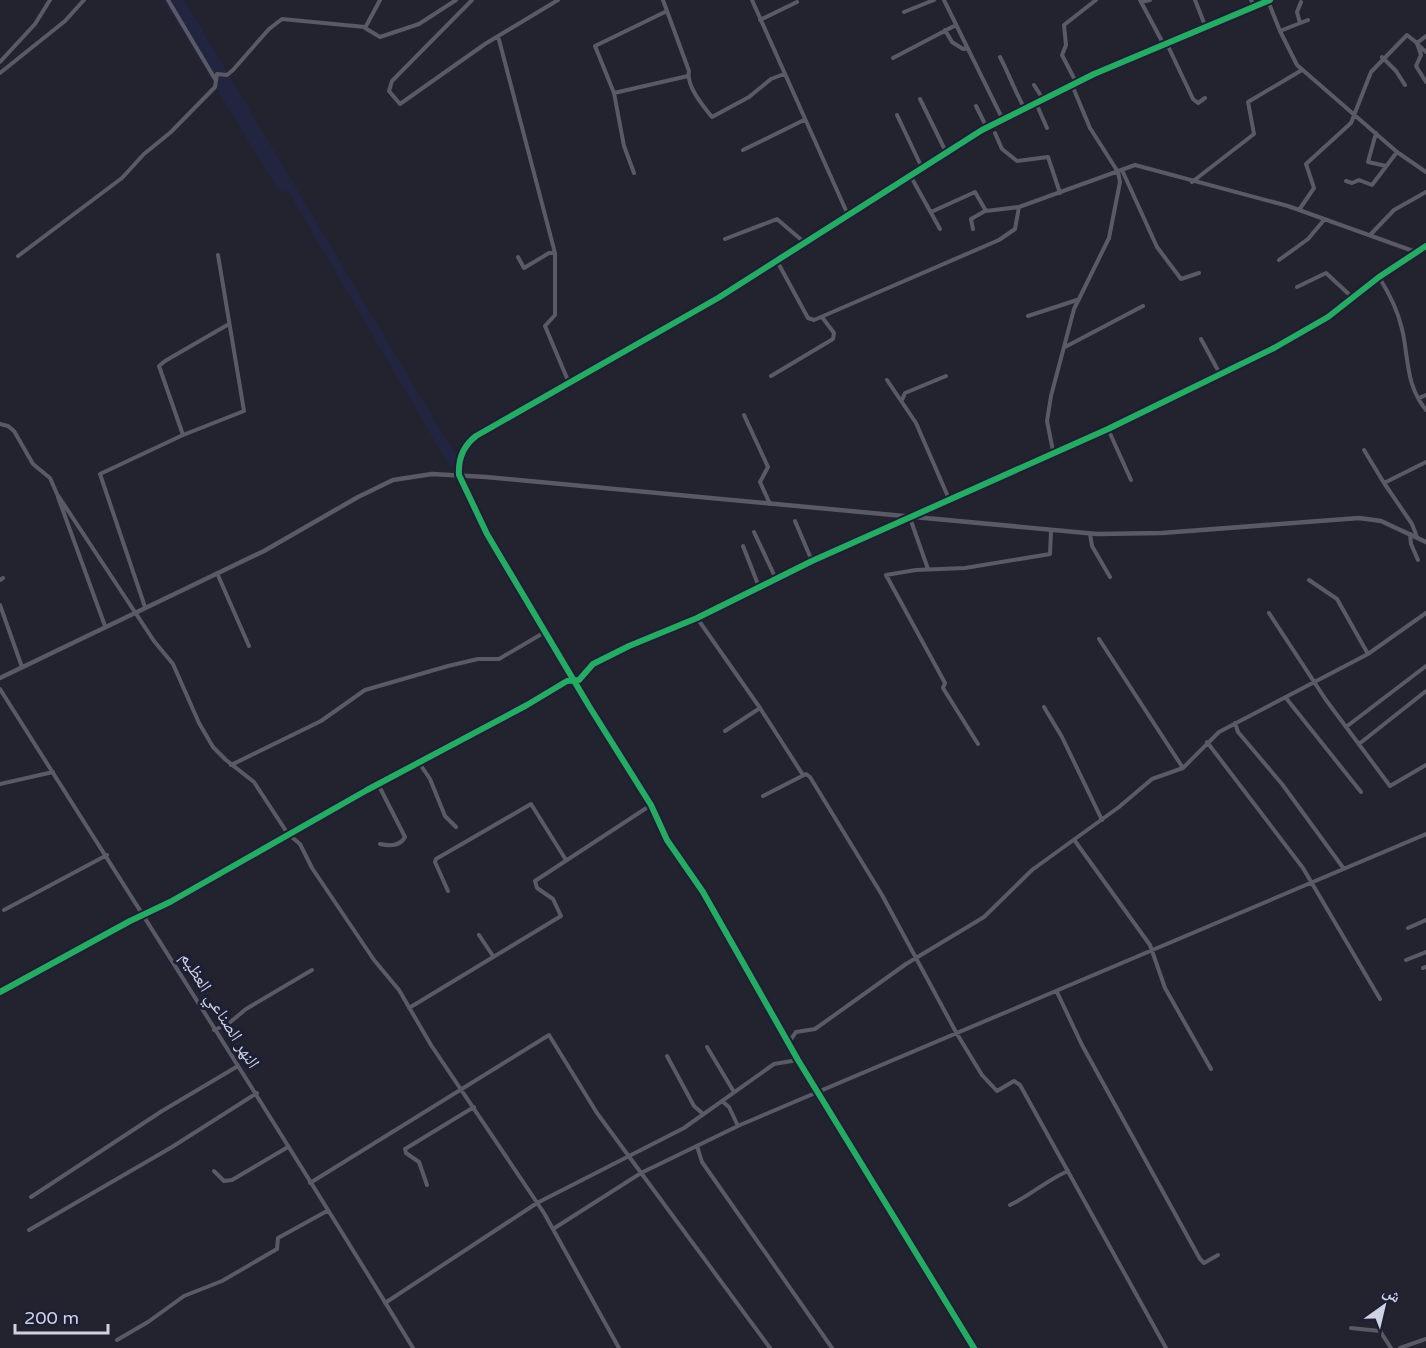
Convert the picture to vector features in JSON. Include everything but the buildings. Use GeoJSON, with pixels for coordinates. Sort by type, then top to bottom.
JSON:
{"type":"FeatureCollection","features":[{"type":"Feature","properties":{"kind":"street"},"geometry":{"type":"LineString","coordinates":[[0,62],[34,24],[50,0]]}},
{"type":"Feature","properties":{"kind":"street"},"geometry":{"type":"LineString","coordinates":[[0,73],[65,21],[84,0]]}},
{"type":"Feature","properties":{"kind":"street"},"geometry":{"type":"LineString","coordinates":[[168,0],[215,79]]}},
{"type":"Feature","properties":{"kind":"street"},"geometry":{"type":"LineString","coordinates":[[365,27],[380,0]]}},
{"type":"Feature","properties":{"kind":"street"},"geometry":{"type":"LineString","coordinates":[[18,256],[122,178],[215,87],[217,74],[227,75],[233,70],[259,39],[282,19],[365,27],[377,37],[387,36],[419,24],[456,0]]}},
{"type":"Feature","properties":{"kind":"street"},"geometry":{"type":"LineString","coordinates":[[472,0],[392,81],[389,92],[400,104],[498,36],[558,0]]}},
{"type":"Feature","properties":{"kind":"street"},"geometry":{"type":"LineString","coordinates":[[663,0],[689,71],[688,76],[698,98],[712,117],[754,94],[771,79],[784,74]]}},
{"type":"Feature","properties":{"kind":"street"},"geometry":{"type":"LineString","coordinates":[[752,0],[848,215]]}},
{"type":"Feature","properties":{"kind":"street"},"geometry":{"type":"LineString","coordinates":[[904,12],[934,0]]}},
{"type":"Feature","properties":{"kind":"street"},"geometry":{"type":"LineString","coordinates":[[944,0],[1003,120]]}},
{"type":"Feature","properties":{"kind":"street"},"geometry":{"type":"LineString","coordinates":[[1096,0],[1064,25],[1066,45],[1062,56],[1090,128],[1120,171],[1160,251],[1181,279],[1199,273]]}},
{"type":"Feature","properties":{"kind":"street"},"geometry":{"type":"LineString","coordinates":[[1150,0],[1141,1],[1195,101],[1198,103],[1205,98]]}},
{"type":"Feature","properties":{"kind":"street"},"geometry":{"type":"LineString","coordinates":[[1195,0],[1206,28]]}},
{"type":"Feature","properties":{"kind":"street"},"geometry":{"type":"LineString","coordinates":[[1251,0],[1255,7]]}},
{"type":"Feature","properties":{"kind":"street"},"geometry":{"type":"LineString","coordinates":[[974,1348],[820,1091],[798,1060],[712,908],[667,840],[651,804],[573,681],[487,534],[459,476],[463,452],[471,440],[676,323],[987,128],[1074,83],[1269,1],[1280,31],[1302,70],[1397,152],[1426,171]]}},
{"type":"Feature","properties":{"kind":"street"},"geometry":{"type":"LineString","coordinates":[[760,20],[797,2]]}},
{"type":"Feature","properties":{"kind":"street"},"geometry":{"type":"LineString","coordinates":[[1300,23],[1297,12],[1301,2]]}},
{"type":"Feature","properties":{"kind":"street"},"geometry":{"type":"LineString","coordinates":[[634,173],[624,146],[614,93],[595,46],[667,11]]}},
{"type":"Feature","properties":{"kind":"street"},"geometry":{"type":"LineString","coordinates":[[1280,31],[1308,20]]}},
{"type":"Feature","properties":{"kind":"street"},"geometry":{"type":"LineString","coordinates":[[893,58],[956,25]]}},
{"type":"Feature","properties":{"kind":"street"},"geometry":{"type":"LineString","coordinates":[[945,30],[952,42],[963,50],[967,48]]}},
{"type":"Feature","properties":{"kind":"street"},"geometry":{"type":"LineString","coordinates":[[1299,210],[1314,188],[1307,162],[1351,123],[1368,76],[1382,57],[1407,35],[1426,52]]}},
{"type":"Feature","properties":{"kind":"street"},"geometry":{"type":"LineString","coordinates":[[498,36],[555,253],[555,315],[545,326],[569,383]]}},
{"type":"Feature","properties":{"kind":"street"},"geometry":{"type":"LineString","coordinates":[[1417,44],[1426,36]]}},
{"type":"Feature","properties":{"kind":"street"},"geometry":{"type":"LineString","coordinates":[[1417,44],[1421,57],[1416,66],[1426,82]]}},
{"type":"Feature","properties":{"kind":"street"},"geometry":{"type":"LineString","coordinates":[[1000,57],[1009,74],[1013,89],[1025,109]]}},
{"type":"Feature","properties":{"kind":"street"},"geometry":{"type":"LineString","coordinates":[[1382,57],[1396,71],[1405,86]]}},
{"type":"Feature","properties":{"kind":"street"},"geometry":{"type":"LineString","coordinates":[[1192,182],[1254,134],[1248,102],[1302,70]]}},
{"type":"Feature","properties":{"kind":"street"},"geometry":{"type":"LineString","coordinates":[[614,93],[688,76]]}},
{"type":"Feature","properties":{"kind":"street"},"geometry":{"type":"LineString","coordinates":[[1034,85],[1043,99]]}},
{"type":"Feature","properties":{"kind":"street"},"geometry":{"type":"LineString","coordinates":[[920,99],[946,152]]}},
{"type":"Feature","properties":{"kind":"street"},"geometry":{"type":"LineString","coordinates":[[1036,103],[1047,128]]}},
{"type":"Feature","properties":{"kind":"street"},"geometry":{"type":"LineString","coordinates":[[976,106],[987,128]]}},
{"type":"Feature","properties":{"kind":"street"},"geometry":{"type":"LineString","coordinates":[[897,115],[922,168]]}},
{"type":"Feature","properties":{"kind":"street"},"geometry":{"type":"LineString","coordinates":[[743,150],[804,120]]}},
{"type":"Feature","properties":{"kind":"street"},"geometry":{"type":"LineString","coordinates":[[995,133],[1002,149],[1017,161],[1048,158],[1060,193]]}},
{"type":"Feature","properties":{"kind":"street"},"geometry":{"type":"LineString","coordinates":[[1376,133],[1368,162],[1386,166]]}},
{"type":"Feature","properties":{"kind":"street"},"geometry":{"type":"LineString","coordinates":[[1346,181],[1359,180],[1372,185],[1397,152]]}},
{"type":"Feature","properties":{"kind":"street"},"geometry":{"type":"LineString","coordinates":[[973,229],[971,219],[986,211],[1019,207],[1137,166],[1299,210],[1416,252]]}},
{"type":"Feature","properties":{"kind":"street"},"geometry":{"type":"LineString","coordinates":[[1053,451],[1048,413],[1078,299],[1109,238],[1119,191],[1120,171]]}},
{"type":"Feature","properties":{"kind":"street"},"geometry":{"type":"LineString","coordinates":[[910,175],[940,229]]}},
{"type":"Feature","properties":{"kind":"street"},"geometry":{"type":"LineString","coordinates":[[931,212],[975,192],[986,211]]}},
{"type":"Feature","properties":{"kind":"street"},"geometry":{"type":"LineString","coordinates":[[1371,234],[1394,210],[1426,192]]}},
{"type":"Feature","properties":{"kind":"street"},"geometry":{"type":"LineString","coordinates":[[777,261],[808,318],[812,320],[1007,236],[1016,226],[1019,207]]}},
{"type":"Feature","properties":{"kind":"street"},"geometry":{"type":"LineString","coordinates":[[725,239],[777,219],[805,243]]}},
{"type":"Feature","properties":{"kind":"street"},"geometry":{"type":"LineString","coordinates":[[1279,260],[1308,239],[1324,220]]}},
{"type":"Feature","properties":{"kind":"street"},"geometry":{"type":"LineString","coordinates":[[0,992],[145,915],[567,681],[583,677],[589,667],[596,662],[697,618],[812,561],[1053,451],[1108,429],[1288,340],[1353,298],[1426,246]]}},
{"type":"Feature","properties":{"kind":"street"},"geometry":{"type":"LineString","coordinates":[[518,257],[524,268],[555,253]]}},
{"type":"Feature","properties":{"kind":"street"},"geometry":{"type":"LineString","coordinates":[[145,607],[100,474],[183,435],[244,411],[218,255]]}},
{"type":"Feature","properties":{"kind":"street"},"geometry":{"type":"LineString","coordinates":[[1297,287],[1326,273],[1353,298]]}},
{"type":"Feature","properties":{"kind":"street"},"geometry":{"type":"LineString","coordinates":[[1379,278],[1399,318],[1408,375],[1426,410]]}},
{"type":"Feature","properties":{"kind":"street"},"geometry":{"type":"LineString","coordinates":[[1028,316],[1078,299]]}},
{"type":"Feature","properties":{"kind":"street"},"geometry":{"type":"LineString","coordinates":[[1065,347],[1143,306]]}},
{"type":"Feature","properties":{"kind":"street"},"geometry":{"type":"LineString","coordinates":[[771,376],[832,339],[834,333],[822,317]]}},
{"type":"Feature","properties":{"kind":"street"},"geometry":{"type":"LineString","coordinates":[[183,435],[159,366],[229,324]]}},
{"type":"Feature","properties":{"kind":"street"},"geometry":{"type":"LineString","coordinates":[[1201,339],[1220,374]]}},
{"type":"Feature","properties":{"kind":"street"},"geometry":{"type":"LineString","coordinates":[[902,400],[905,393],[946,376]]}},
{"type":"Feature","properties":{"kind":"street"},"geometry":{"type":"LineString","coordinates":[[887,380],[916,423],[949,499]]}},
{"type":"Feature","properties":{"kind":"street"},"geometry":{"type":"LineString","coordinates":[[1419,398],[1426,395]]}},
{"type":"Feature","properties":{"kind":"street"},"geometry":{"type":"LineString","coordinates":[[744,415],[768,467],[760,482],[770,504]]}},
{"type":"Feature","properties":{"kind":"street"},"geometry":{"type":"LineString","coordinates":[[0,424],[14,431],[33,464],[50,478],[105,626]]}},
{"type":"Feature","properties":{"kind":"street"},"geometry":{"type":"LineString","coordinates":[[1108,429],[1131,480]]}},
{"type":"Feature","properties":{"kind":"street"},"geometry":{"type":"LineString","coordinates":[[1364,450],[1412,524],[1417,537]]}},
{"type":"Feature","properties":{"kind":"street"},"geometry":{"type":"LineString","coordinates":[[1384,483],[1426,462]]}},
{"type":"Feature","properties":{"kind":"street"},"geometry":{"type":"LineString","coordinates":[[0,678],[276,544],[358,497],[393,480],[423,474],[1090,534],[1170,533],[1359,518],[1381,521],[1426,542]]}},
{"type":"Feature","properties":{"kind":"street"},"geometry":{"type":"LineString","coordinates":[[57,494],[154,641],[173,664],[199,723],[213,747],[231,765],[254,782],[288,834],[300,844],[316,874],[378,966],[396,985],[553,1229],[619,1348]]}},
{"type":"Feature","properties":{"kind":"street"},"geometry":{"type":"LineString","coordinates":[[909,518],[928,569]]}},
{"type":"Feature","properties":{"kind":"street"},"geometry":{"type":"LineString","coordinates":[[795,521],[812,561]]}},
{"type":"Feature","properties":{"kind":"street"},"geometry":{"type":"LineString","coordinates":[[978,744],[943,688],[945,683],[886,576],[889,572],[965,568],[1050,554],[1051,531]]}},
{"type":"Feature","properties":{"kind":"street"},"geometry":{"type":"LineString","coordinates":[[754,532],[776,579]]}},
{"type":"Feature","properties":{"kind":"street"},"geometry":{"type":"LineString","coordinates":[[1090,534],[1092,546],[1110,577]]}},
{"type":"Feature","properties":{"kind":"street"},"geometry":{"type":"LineString","coordinates":[[1410,534],[1418,560]]}},
{"type":"Feature","properties":{"kind":"street"},"geometry":{"type":"LineString","coordinates":[[743,546],[759,587]]}},
{"type":"Feature","properties":{"kind":"street"},"geometry":{"type":"LineString","coordinates":[[216,573],[249,646]]}},
{"type":"Feature","properties":{"kind":"street"},"geometry":{"type":"LineString","coordinates":[[1309,580],[1337,599],[1347,613],[1359,641],[1368,654]]}},
{"type":"Feature","properties":{"kind":"street"},"geometry":{"type":"LineString","coordinates":[[0,605],[22,667]]}},
{"type":"Feature","properties":{"kind":"street"},"geometry":{"type":"LineString","coordinates":[[1269,613],[1314,683],[1392,787],[1426,765]]}},
{"type":"Feature","properties":{"kind":"street"},"geometry":{"type":"LineString","coordinates":[[789,1043],[796,1032],[816,1029],[915,958],[984,917],[1032,870],[1075,841],[1152,779],[1183,768],[1207,742],[1235,723],[1368,654],[1426,613]]}},
{"type":"Feature","properties":{"kind":"street"},"geometry":{"type":"LineString","coordinates":[[697,618],[760,708],[803,776]]}},
{"type":"Feature","properties":{"kind":"street"},"geometry":{"type":"LineString","coordinates":[[231,765],[321,721],[365,690],[478,659],[499,659],[545,632]]}},
{"type":"Feature","properties":{"kind":"street"},"geometry":{"type":"LineString","coordinates":[[1099,639],[1183,768]]}},
{"type":"Feature","properties":{"kind":"street"},"geometry":{"type":"LineString","coordinates":[[1346,727],[1426,666]]}},
{"type":"Feature","properties":{"kind":"street","name":"النهر الصناعي العظيم"},"geometry":{"type":"LineString","coordinates":[[0,688],[145,915],[214,1030],[257,1093],[327,1211],[413,1348]]}},
{"type":"Feature","properties":{"kind":"street"},"geometry":{"type":"LineString","coordinates":[[1359,744],[1426,691]]}},
{"type":"Feature","properties":{"kind":"street"},"geometry":{"type":"LineString","coordinates":[[1286,698],[1361,792]]}},
{"type":"Feature","properties":{"kind":"street"},"geometry":{"type":"LineString","coordinates":[[1044,706],[1062,737],[1102,820]]}},
{"type":"Feature","properties":{"kind":"street"},"geometry":{"type":"LineString","coordinates":[[725,731],[760,708]]}},
{"type":"Feature","properties":{"kind":"street"},"geometry":{"type":"LineString","coordinates":[[1235,723],[1238,732],[1282,784],[1344,869]]}},
{"type":"Feature","properties":{"kind":"street"},"geometry":{"type":"LineString","coordinates":[[1207,742],[1312,882],[1380,999]]}},
{"type":"Feature","properties":{"kind":"street"},"geometry":{"type":"LineString","coordinates":[[420,764],[432,784],[445,816],[456,827]]}},
{"type":"Feature","properties":{"kind":"street"},"geometry":{"type":"LineString","coordinates":[[0,784],[53,772]]}},
{"type":"Feature","properties":{"kind":"street"},"geometry":{"type":"LineString","coordinates":[[763,796],[809,775],[872,877],[957,1034],[996,1091],[1014,1081],[1018,1083],[1166,1348]]}},
{"type":"Feature","properties":{"kind":"street"},"geometry":{"type":"LineString","coordinates":[[378,784],[405,837],[403,842],[392,846],[380,844]]}},
{"type":"Feature","properties":{"kind":"street"},"geometry":{"type":"LineString","coordinates":[[448,891],[435,862],[436,859],[531,804],[566,860]]}},
{"type":"Feature","properties":{"kind":"street"},"geometry":{"type":"LineString","coordinates":[[409,1008],[561,915],[553,899],[537,888],[534,882],[651,804]]}},
{"type":"Feature","properties":{"kind":"street"},"geometry":{"type":"LineString","coordinates":[[553,1229],[641,1173],[738,1126],[1426,834]]}},
{"type":"Feature","properties":{"kind":"street"},"geometry":{"type":"LineString","coordinates":[[1075,841],[1137,926],[1152,951],[1174,1007],[1211,1069]]}},
{"type":"Feature","properties":{"kind":"street"},"geometry":{"type":"LineString","coordinates":[[4,910],[106,855]]}},
{"type":"Feature","properties":{"kind":"street"},"geometry":{"type":"LineString","coordinates":[[1408,928],[1426,920]]}},
{"type":"Feature","properties":{"kind":"street"},"geometry":{"type":"LineString","coordinates":[[479,935],[493,956]]}},
{"type":"Feature","properties":{"kind":"street"},"geometry":{"type":"LineString","coordinates":[[1406,960],[1426,952]]}},
{"type":"Feature","properties":{"kind":"street"},"geometry":{"type":"LineString","coordinates":[[214,1030],[228,1024],[246,1009],[312,970]]}},
{"type":"Feature","properties":{"kind":"street"},"geometry":{"type":"LineString","coordinates":[[1057,992],[1082,1045],[1200,1259],[1204,1263],[1218,1256]]}},
{"type":"Feature","properties":{"kind":"street"},"geometry":{"type":"LineString","coordinates":[[310,1183],[464,1090],[549,1035],[597,1113],[770,1348]]}},
{"type":"Feature","properties":{"kind":"street"},"geometry":{"type":"LineString","coordinates":[[707,1047],[734,1092]]}},
{"type":"Feature","properties":{"kind":"street"},"geometry":{"type":"LineString","coordinates":[[667,1056],[694,1106],[703,1113]]}},
{"type":"Feature","properties":{"kind":"street"},"geometry":{"type":"LineString","coordinates":[[385,1303],[537,1203],[630,1158],[684,1128],[774,1064],[798,1060]]}},
{"type":"Feature","properties":{"kind":"street"},"geometry":{"type":"LineString","coordinates":[[31,1197],[162,1111],[238,1066]]}},
{"type":"Feature","properties":{"kind":"street"},"geometry":{"type":"LineString","coordinates":[[29,1230],[172,1147],[257,1093]]}},
{"type":"Feature","properties":{"kind":"street"},"geometry":{"type":"LineString","coordinates":[[721,1101],[727,1104],[738,1126]]}},
{"type":"Feature","properties":{"kind":"street"},"geometry":{"type":"LineString","coordinates":[[427,1185],[418,1162],[405,1153],[405,1149],[474,1107]]}},
{"type":"Feature","properties":{"kind":"street"},"geometry":{"type":"LineString","coordinates":[[697,1146],[702,1162],[832,1348]]}},
{"type":"Feature","properties":{"kind":"street"},"geometry":{"type":"LineString","coordinates":[[214,1171],[224,1181],[232,1180],[288,1147]]}},
{"type":"Feature","properties":{"kind":"street"},"geometry":{"type":"LineString","coordinates":[[1010,1205],[1031,1194],[1050,1179],[1068,1171]]}},
{"type":"Feature","properties":{"kind":"street"},"geometry":{"type":"LineString","coordinates":[[117,1340],[148,1322],[184,1296],[222,1281],[277,1249],[278,1238],[327,1211]]}},
{"type":"Feature","properties":{"kind":"street"},"geometry":{"type":"LineString","coordinates":[[1351,1328],[1380,1331],[1391,1348]]}},
{"type":"Feature","properties":{"kind":"street"},"geometry":{"type":"LineString","coordinates":[[1400,1348],[1426,1339]]}},
{"type":"Feature","properties":{"kind":"shaded area"},"geometry":{"type":"Polygon","coordinates":[[[163,0],[184,0],[458,459],[450,467],[289,193],[278,190],[163,0]]]}},
{"type":"Feature","properties":{"kind":"cycle path"},"geometry":{"type":"LineString","coordinates":[[974,1348],[798,1060],[703,892],[667,840],[651,805],[487,534],[459,475],[459,464],[468,444],[476,436],[718,298],[982,130],[1094,74],[1270,0]]}},
{"type":"Feature","properties":{"kind":"cycle path"},"geometry":{"type":"LineString","coordinates":[[0,992],[130,921],[170,902],[367,790],[527,705],[567,681],[579,680],[593,664],[629,646],[697,618],[812,561],[1108,429],[1274,348],[1328,317],[1379,277],[1426,246]]}}]}
